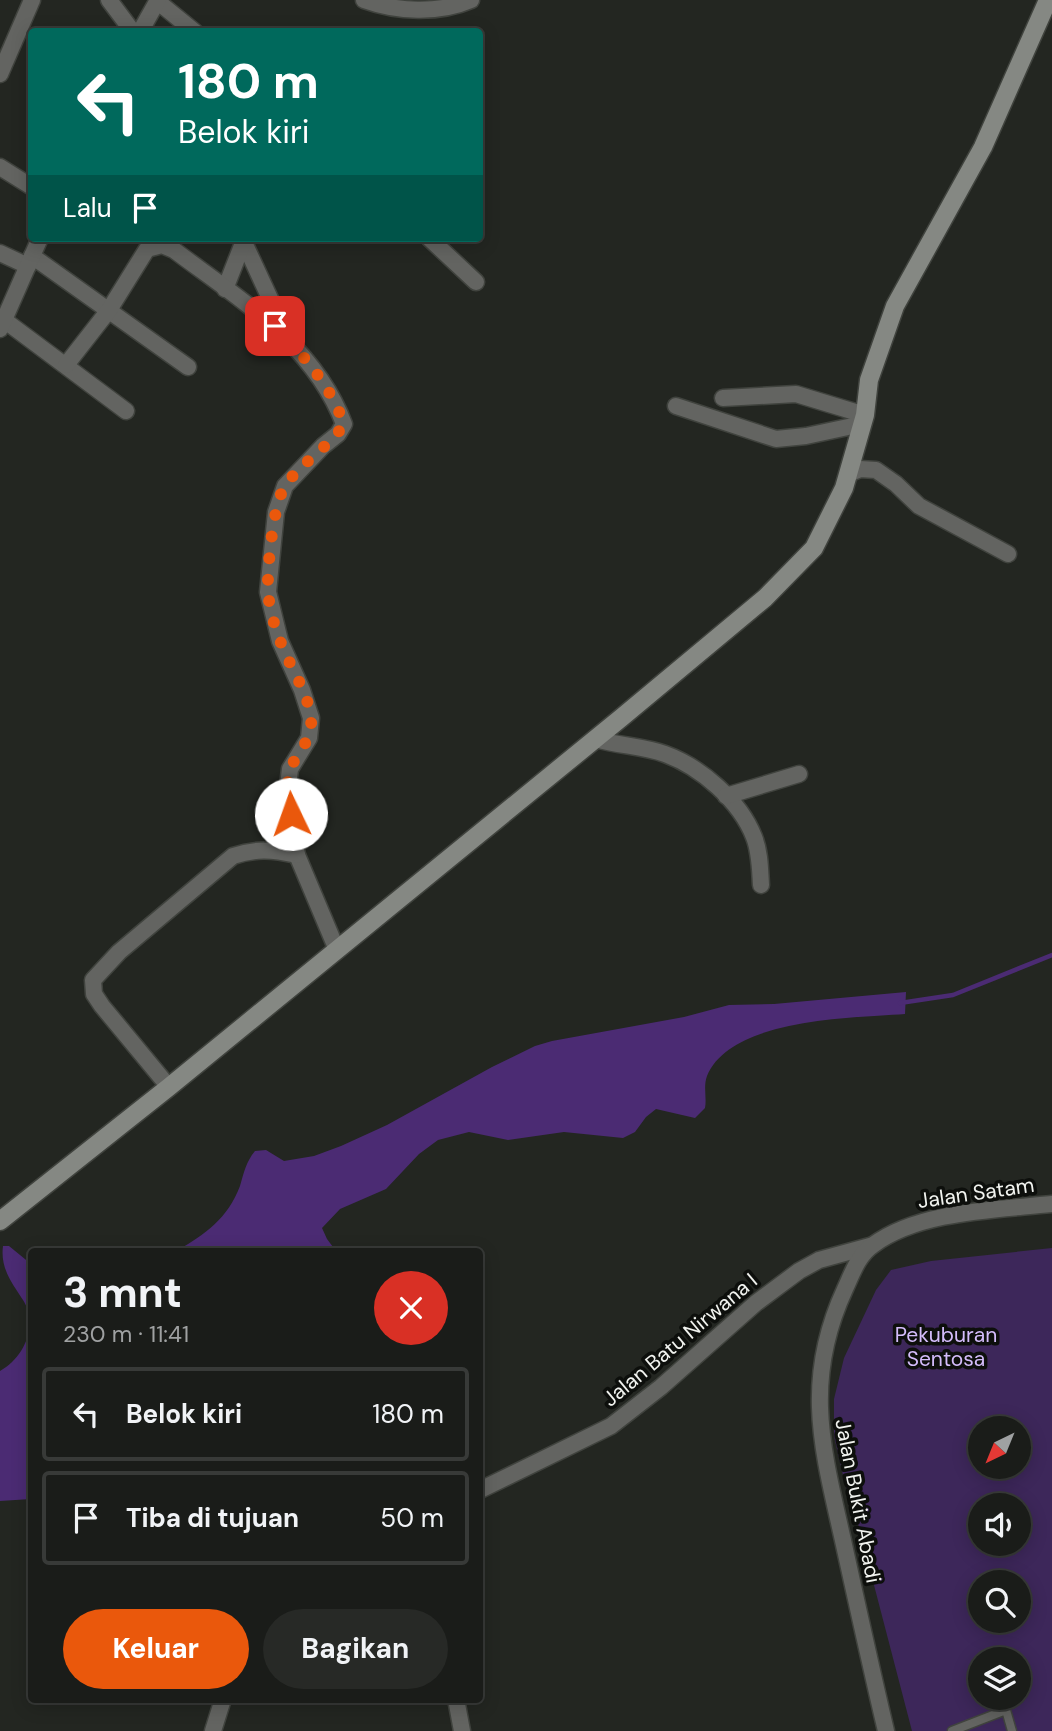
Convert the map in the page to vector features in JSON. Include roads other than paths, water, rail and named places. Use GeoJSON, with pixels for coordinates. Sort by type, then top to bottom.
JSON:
{"type":"FeatureCollection","features":[{"type":"Feature","properties":{"kind":"street"},"geometry":{"type":"LineString","coordinates":[[0,74],[32,0]]}},
{"type":"Feature","properties":{"kind":"street"},"geometry":{"type":"LineString","coordinates":[[109,0],[130,28]]}},
{"type":"Feature","properties":{"kind":"street"},"geometry":{"type":"LineString","coordinates":[[148,27],[158,0],[190,28]]}},
{"type":"Feature","properties":{"kind":"street"},"geometry":{"type":"LineString","coordinates":[[364,0],[395,7],[428,10],[471,0]]}},
{"type":"Feature","properties":{"kind":"street"},"geometry":{"type":"LineString","coordinates":[[0,1221],[596,739],[765,598],[814,548],[844,488],[863,419],[869,380],[895,306],[983,147],[1048,0]]}},
{"type":"Feature","properties":{"kind":"street"},"geometry":{"type":"LineString","coordinates":[[0,167],[28,184]]}},
{"type":"Feature","properties":{"kind":"street"},"geometry":{"type":"LineString","coordinates":[[38,242],[2,324],[66,365],[126,411]]}},
{"type":"Feature","properties":{"kind":"street"},"geometry":{"type":"LineString","coordinates":[[225,289],[243,242]]}},
{"type":"Feature","properties":{"kind":"street"},"geometry":{"type":"LineString","coordinates":[[245,242],[291,343]]}},
{"type":"Feature","properties":{"kind":"street"},"geometry":{"type":"LineString","coordinates":[[433,242],[476,282]]}},
{"type":"Feature","properties":{"kind":"street"},"geometry":{"type":"LineString","coordinates":[[66,365],[109,310],[147,249],[157,245],[174,250],[275,326],[318,373],[338,406],[344,424],[338,434],[285,486],[276,512],[268,592],[279,641],[302,690],[311,718],[309,738],[290,769],[287,794],[297,855],[337,950]]}},
{"type":"Feature","properties":{"kind":"street"},"geometry":{"type":"LineString","coordinates":[[0,253],[30,261],[109,310],[188,367]]}},
{"type":"Feature","properties":{"kind":"street"},"geometry":{"type":"LineString","coordinates":[[723,398],[796,394],[863,419]]}},
{"type":"Feature","properties":{"kind":"street"},"geometry":{"type":"LineString","coordinates":[[676,407],[776,439],[806,436],[863,419]]}},
{"type":"Feature","properties":{"kind":"street"},"geometry":{"type":"LineString","coordinates":[[848,474],[860,468],[876,470],[896,484],[919,506],[1008,554]]}},
{"type":"Feature","properties":{"kind":"street"},"geometry":{"type":"LineString","coordinates":[[596,739],[649,750],[677,760],[699,772],[726,796],[748,824],[755,838],[761,885]]}},
{"type":"Feature","properties":{"kind":"street"},"geometry":{"type":"LineString","coordinates":[[726,796],[799,774]]}},
{"type":"Feature","properties":{"kind":"street"},"geometry":{"type":"LineString","coordinates":[[169,1087],[102,1006],[94,994],[93,980],[119,952],[233,856],[250,850],[268,849],[297,855]]}},
{"type":"Feature","properties":{"kind":"street","name":"Jalan Satam"},"geometry":{"type":"LineString","coordinates":[[870,1246],[901,1227],[914,1223],[1052,1204]]}},
{"type":"Feature","properties":{"kind":"street","name":"Jalan Batu Nirwana I"},"geometry":{"type":"LineString","coordinates":[[483,1489],[611,1426],[679,1372],[764,1297],[799,1271],[819,1259],[870,1246]]}},
{"type":"Feature","properties":{"kind":"street","name":"Jalan Bukit Abadi"},"geometry":{"type":"LineString","coordinates":[[870,1246],[859,1259],[827,1332],[822,1360],[819,1412],[826,1468],[886,1731]]}},
{"type":"Feature","properties":{"kind":"street"},"geometry":{"type":"LineString","coordinates":[[213,1731],[222,1703]]}},
{"type":"Feature","properties":{"kind":"street"},"geometry":{"type":"LineString","coordinates":[[457,1703],[462,1731]]}},
{"type":"Feature","properties":{"kind":"lane"},"geometry":{"type":"LineString","coordinates":[[952,1731],[1006,1710],[1012,1731]]}},
{"type":"Feature","properties":{"kind":"waterway"},"geometry":{"type":"LineString","coordinates":[[900,1003],[953,995],[1052,955]]}},
{"type":"Feature","properties":{"kind":"park label","name":"Pekuburan Sentosa"},"geometry":{"type":"Point","coordinates":[946,1347]}}]}
